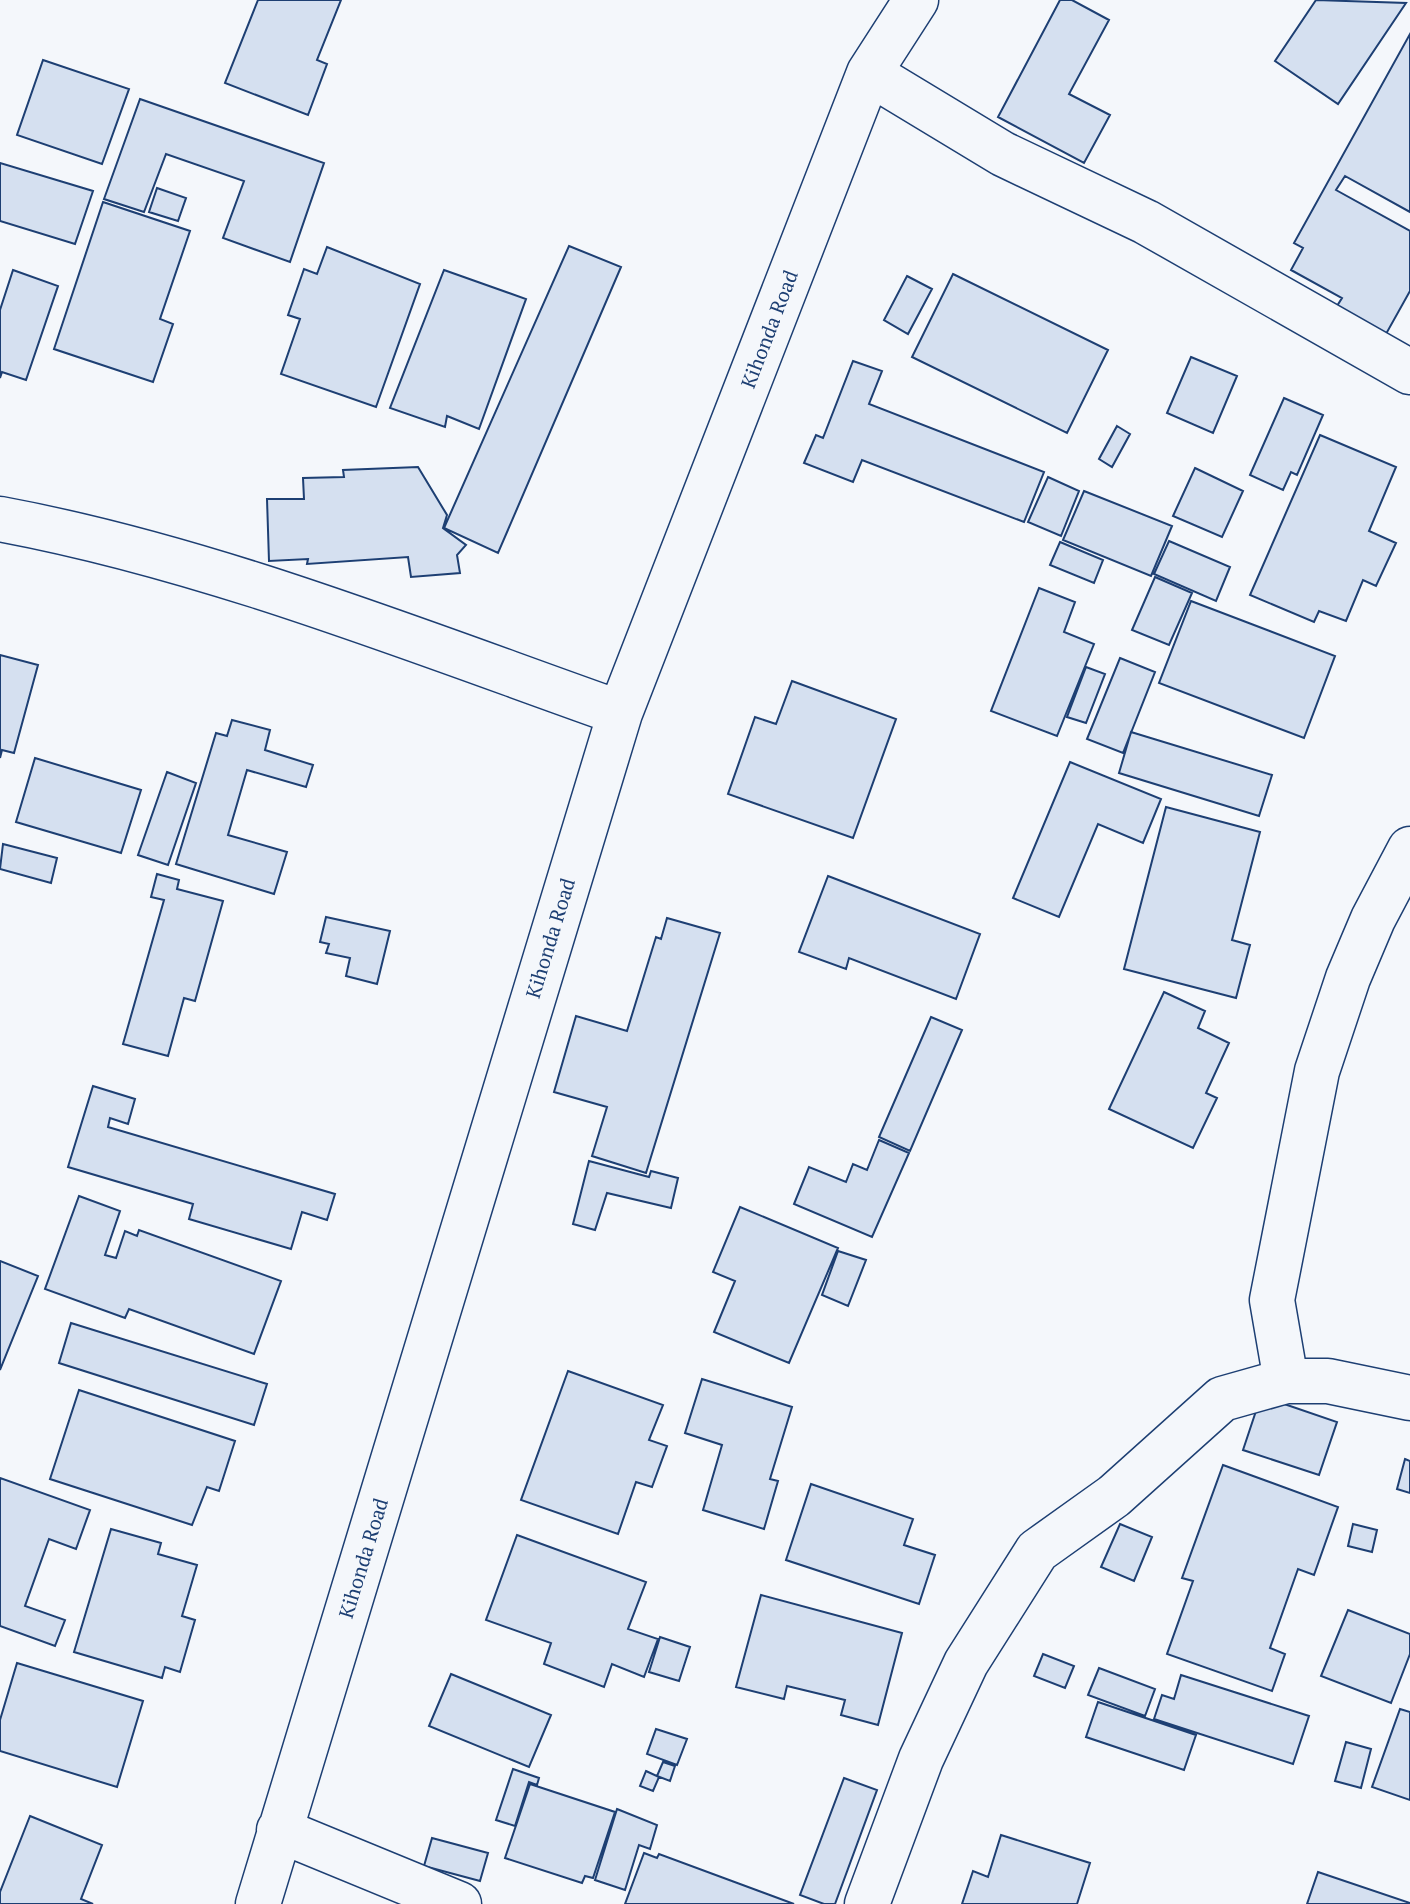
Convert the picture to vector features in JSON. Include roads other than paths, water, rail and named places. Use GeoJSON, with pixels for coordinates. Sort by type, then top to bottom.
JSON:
{"type":"FeatureCollection","features":[{"type":"Feature","properties":{"kind":"street","name":"Kihonda Road"},"geometry":{"type":"LineString","coordinates":[[258,1904],[620,713],[869,73],[916,0]]}},
{"type":"Feature","properties":{"kind":"street"},"geometry":{"type":"LineString","coordinates":[[869,73],[1003,154],[1146,222],[1410,372]]}},
{"type":"Feature","properties":{"kind":"street"},"geometry":{"type":"LineString","coordinates":[[0,519],[59,530],[301,600],[620,713]]}},
{"type":"Feature","properties":{"kind":"street"},"geometry":{"type":"LineString","coordinates":[[1286,1381],[1272,1300],[1317,1071],[1368,931],[1410,849]]}},
{"type":"Feature","properties":{"kind":"street"},"geometry":{"type":"LineString","coordinates":[[867,1904],[921,1759],[966,1663],[1037,1551],[1114,1496],[1222,1399],[1286,1381],[1328,1381],[1410,1398]]}},
{"type":"Feature","properties":{"kind":"street"},"geometry":{"type":"LineString","coordinates":[[279,1830],[459,1904]]}}]}
